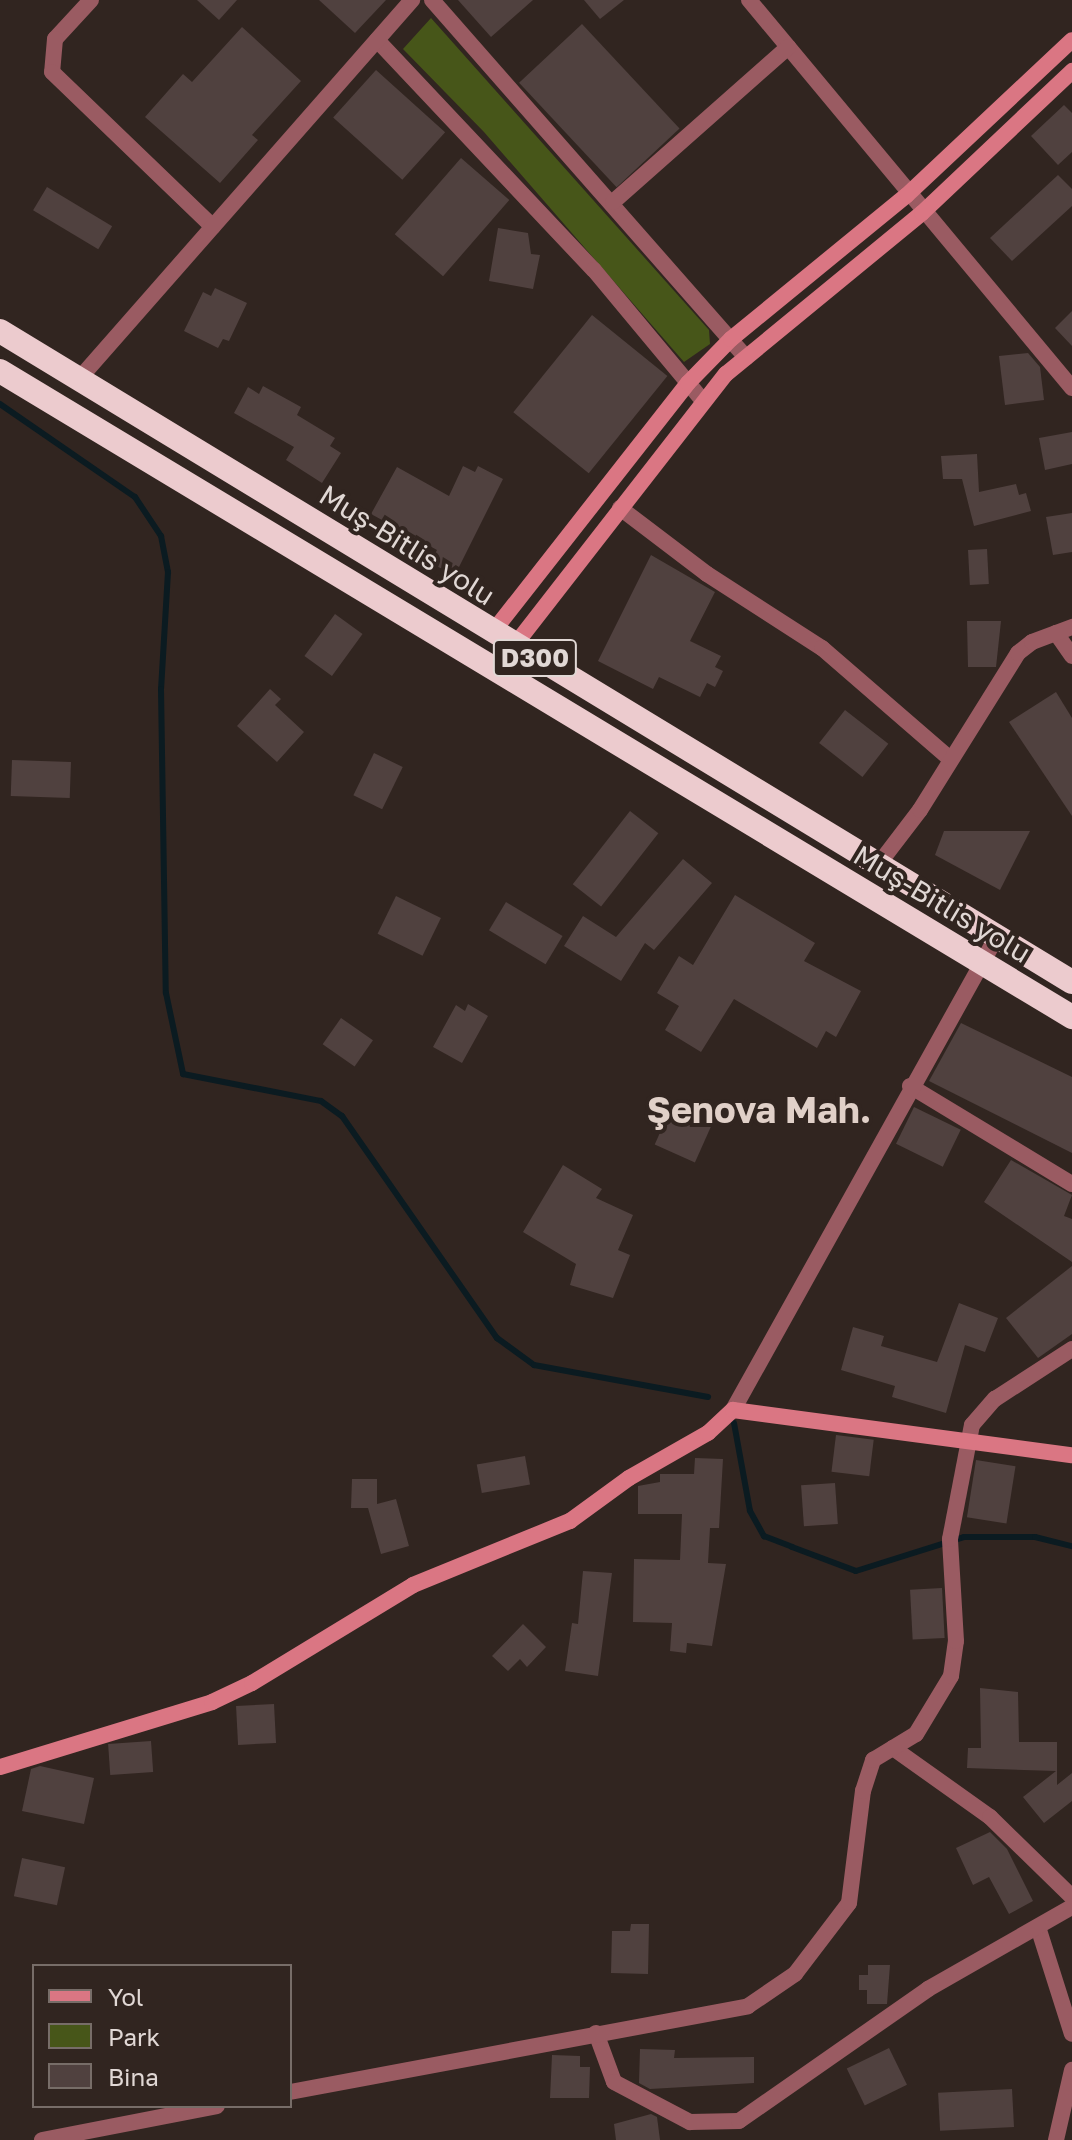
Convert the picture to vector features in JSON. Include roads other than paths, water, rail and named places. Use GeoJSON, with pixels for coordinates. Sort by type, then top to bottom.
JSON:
{"type":"FeatureCollection","features":[{"type":"Feature","properties":{"kind":"highway","name":"Muş-Bitlis yolu"},"geometry":{"type":"LineString","coordinates":[[0,331],[492,633],[1072,982]]}},
{"type":"Feature","properties":{"kind":"highway","name":"Muş-Bitlis yolu"},"geometry":{"type":"LineString","coordinates":[[0,371],[1072,1017]]}},
{"type":"Feature","properties":{"kind":"highway"},"geometry":{"type":"LineString","coordinates":[[760,830],[774,802]]}},
{"type":"Feature","properties":{"kind":"highway"},"geometry":{"type":"LineString","coordinates":[[825,868],[840,841]]}},
{"type":"Feature","properties":{"kind":"street"},"geometry":{"type":"LineString","coordinates":[[91,0],[55,39],[52,72],[213,227]]}},
{"type":"Feature","properties":{"kind":"street"},"geometry":{"type":"LineString","coordinates":[[79,379],[412,0]]}},
{"type":"Feature","properties":{"kind":"street"},"geometry":{"type":"LineString","coordinates":[[432,0],[613,202],[746,358]]}},
{"type":"Feature","properties":{"kind":"street"},"geometry":{"type":"LineString","coordinates":[[749,0],[907,195],[1072,388]]}},
{"type":"Feature","properties":{"kind":"street"},"geometry":{"type":"LineString","coordinates":[[377,40],[564,237],[703,401]]}},
{"type":"Feature","properties":{"kind":"street"},"geometry":{"type":"LineString","coordinates":[[492,633],[688,383],[731,339],[907,195],[1072,40]]}},
{"type":"Feature","properties":{"kind":"street"},"geometry":{"type":"LineString","coordinates":[[613,202],[788,47]]}},
{"type":"Feature","properties":{"kind":"street"},"geometry":{"type":"LineString","coordinates":[[514,646],[703,401],[746,358],[922,213],[1071,75],[1050,61]]}},
{"type":"Feature","properties":{"kind":"street"},"geometry":{"type":"LineString","coordinates":[[620,508],[707,574],[822,648],[950,759]]}},
{"type":"Feature","properties":{"kind":"street"},"geometry":{"type":"LineString","coordinates":[[878,865],[1018,653],[1064,630],[1072,656]]}},
{"type":"Feature","properties":{"kind":"street"},"geometry":{"type":"LineString","coordinates":[[0,1767],[212,1702],[252,1683],[413,1585],[549,1533],[708,1433],[733,1410],[910,1086],[997,936]]}},
{"type":"Feature","properties":{"kind":"street"},"geometry":{"type":"LineString","coordinates":[[910,1086],[1072,1184]]}},
{"type":"Feature","properties":{"kind":"street"},"geometry":{"type":"LineString","coordinates":[[292,2092],[748,2006],[795,1974],[849,1903],[863,1791],[873,1760],[916,1734],[933,1714],[951,1676],[956,1641],[950,1539],[968,1437],[986,1406],[1072,1349]]}},
{"type":"Feature","properties":{"kind":"street"},"geometry":{"type":"LineString","coordinates":[[733,1410],[968,1437],[1072,1455]]}},
{"type":"Feature","properties":{"kind":"street"},"geometry":{"type":"LineString","coordinates":[[893,1748],[990,1817],[1072,1897]]}},
{"type":"Feature","properties":{"kind":"street"},"geometry":{"type":"LineString","coordinates":[[596,2033],[614,2082],[690,2122],[739,2121],[928,1989],[1072,1907]]}},
{"type":"Feature","properties":{"kind":"street"},"geometry":{"type":"LineString","coordinates":[[1038,1927],[1072,2034]]}},
{"type":"Feature","properties":{"kind":"street"},"geometry":{"type":"LineString","coordinates":[[1056,2140],[1072,2070]]}},
{"type":"Feature","properties":{"kind":"street"},"geometry":{"type":"LineString","coordinates":[[42,2140],[207,2108]]}},
{"type":"Feature","properties":{"kind":"waterway"},"geometry":{"type":"LineString","coordinates":[[0,404],[135,497],[161,536],[168,572],[161,689],[166,993],[183,1074],[321,1101],[342,1116],[497,1338],[534,1365],[708,1397]]}},
{"type":"Feature","properties":{"kind":"waterway"},"geometry":{"type":"LineString","coordinates":[[734,1423],[750,1511],[764,1536],[856,1571],[964,1537],[1035,1537],[1072,1546]]}},
{"type":"Feature","properties":{"kind":"district","name":"Şenova Mah."},"geometry":{"type":"Point","coordinates":[759,1110]}}]}
